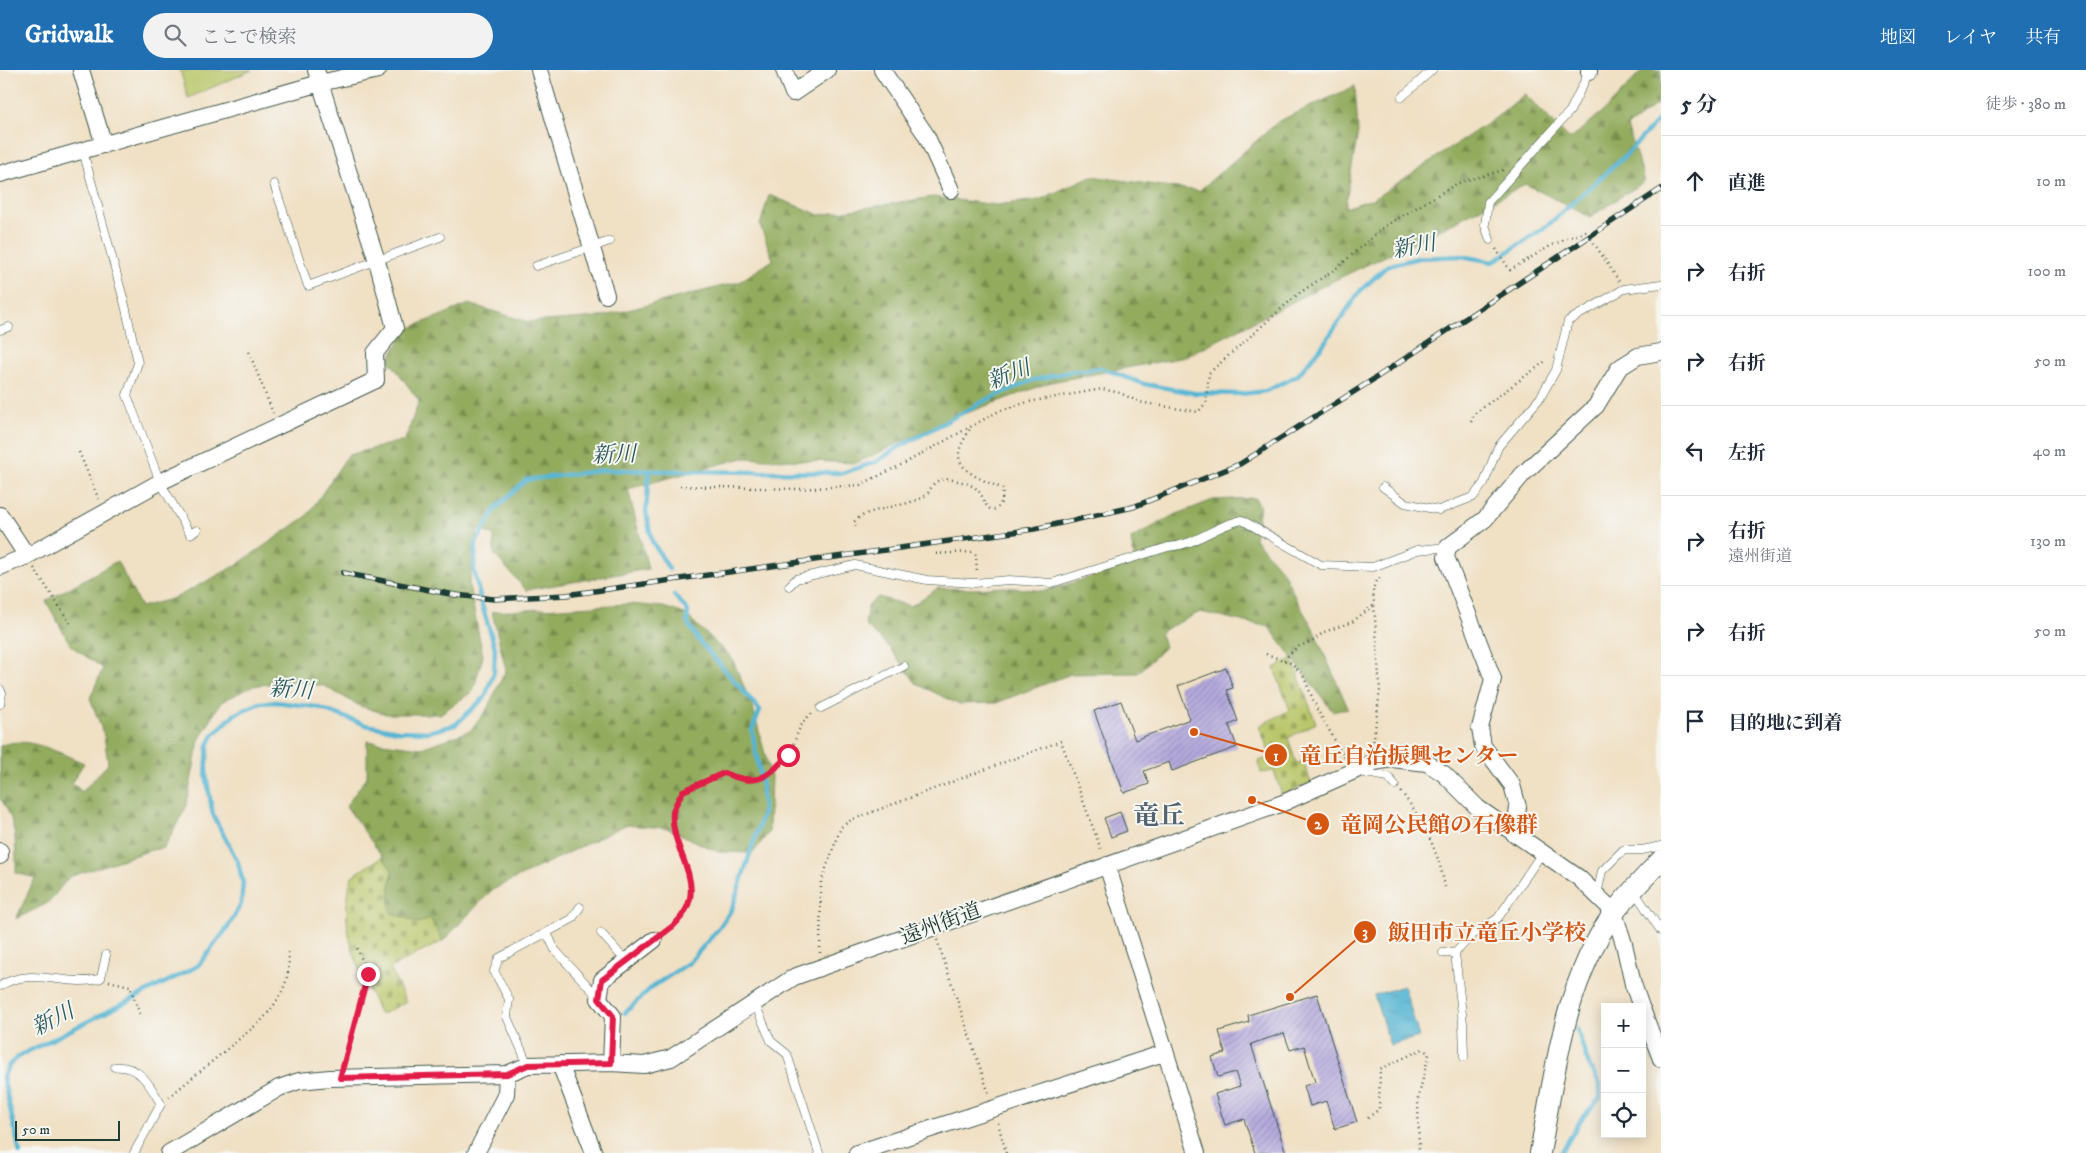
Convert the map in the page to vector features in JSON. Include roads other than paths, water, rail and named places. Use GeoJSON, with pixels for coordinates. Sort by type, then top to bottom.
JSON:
{"type":"FeatureCollection","features":[{"type":"Feature","properties":{"kind":"street"},"geometry":{"type":"LineString","coordinates":[[81,70],[104,145]]}},
{"type":"Feature","properties":{"kind":"street"},"geometry":{"type":"LineString","coordinates":[[0,174],[104,145],[318,76],[378,70]]}},
{"type":"Feature","properties":{"kind":"street"},"geometry":{"type":"LineString","coordinates":[[539,70],[606,295]]}},
{"type":"Feature","properties":{"kind":"street"},"geometry":{"type":"LineString","coordinates":[[784,70],[793,92],[827,70]]}},
{"type":"Feature","properties":{"kind":"street"},"geometry":{"type":"LineString","coordinates":[[882,70],[926,135],[952,190]]}},
{"type":"Feature","properties":{"kind":"street"},"geometry":{"type":"LineString","coordinates":[[0,567],[27,556],[160,482],[376,380],[375,353],[395,328],[377,260],[318,76]]}},
{"type":"Feature","properties":{"kind":"street"},"geometry":{"type":"LineString","coordinates":[[1515,835],[1518,807],[1512,785],[1483,746],[1480,728],[1493,679],[1446,557],[1448,547],[1485,519],[1523,474],[1596,406],[1619,368],[1638,356],[1661,352]]}},
{"type":"Feature","properties":{"kind":"street"},"geometry":{"type":"LineString","coordinates":[[0,515],[27,556]]}},
{"type":"Feature","properties":{"kind":"street","name":"遠州街道"},"geometry":{"type":"LineString","coordinates":[[169,1153],[279,1088],[299,1082],[340,1078],[507,1074],[528,1065],[611,1063],[644,1065],[671,1058],[755,1004],[782,984],[819,967],[1283,803],[1374,762],[1392,759],[1428,763],[1444,774],[1478,808],[1579,878],[1614,913]]}},
{"type":"Feature","properties":{"kind":"street"},"geometry":{"type":"LineString","coordinates":[[0,851],[0,856]]}},
{"type":"Feature","properties":{"kind":"street"},"geometry":{"type":"LineString","coordinates":[[1540,1153],[1559,1052],[1570,1006],[1583,968],[1614,913],[1661,860]]}},
{"type":"Feature","properties":{"kind":"street"},"geometry":{"type":"LineString","coordinates":[[1107,866],[1164,1053],[1197,1153]]}},
{"type":"Feature","properties":{"kind":"street"},"geometry":{"type":"LineString","coordinates":[[1614,913],[1624,944],[1633,984],[1640,1003]]}},
{"type":"Feature","properties":{"kind":"street"},"geometry":{"type":"LineString","coordinates":[[611,1063],[613,1016],[599,999],[602,980],[625,960],[654,940]]}},
{"type":"Feature","properties":{"kind":"street"},"geometry":{"type":"LineString","coordinates":[[1646,1019],[1661,1059]]}},
{"type":"Feature","properties":{"kind":"street"},"geometry":{"type":"LineString","coordinates":[[858,1153],[1164,1053]]}},
{"type":"Feature","properties":{"kind":"street"},"geometry":{"type":"LineString","coordinates":[[560,1064],[594,1153]]}},
{"type":"Feature","properties":{"kind":"street"},"geometry":{"type":"LineString","coordinates":[[476,1153],[506,1094],[507,1074]]}},
{"type":"Feature","properties":{"kind":"lane"},"geometry":{"type":"LineString","coordinates":[[1402,98],[1432,70]]}},
{"type":"Feature","properties":{"kind":"lane"},"geometry":{"type":"LineString","coordinates":[[1490,240],[1485,225],[1488,202],[1570,111],[1589,71]]}},
{"type":"Feature","properties":{"kind":"lane"},"geometry":{"type":"LineString","coordinates":[[83,151],[125,305],[138,363],[127,395],[160,482],[190,534],[197,530]]}},
{"type":"Feature","properties":{"kind":"lane"},"geometry":{"type":"LineString","coordinates":[[274,184],[308,286],[440,237]]}},
{"type":"Feature","properties":{"kind":"lane"},"geometry":{"type":"LineString","coordinates":[[536,266],[610,242]]}},
{"type":"Feature","properties":{"kind":"lane"},"geometry":{"type":"LineString","coordinates":[[1383,487],[1405,503],[1439,510],[1473,497],[1484,483],[1498,447],[1540,398],[1556,370],[1568,321],[1624,289],[1661,284]]}},
{"type":"Feature","properties":{"kind":"lane"},"geometry":{"type":"LineString","coordinates":[[0,330],[9,327]]}},
{"type":"Feature","properties":{"kind":"lane"},"geometry":{"type":"LineString","coordinates":[[789,586],[796,579],[855,565],[927,580],[982,582],[1009,580],[1052,583],[1168,547],[1186,546],[1224,524],[1242,520],[1321,565],[1373,567],[1417,550],[1448,547]]}},
{"type":"Feature","properties":{"kind":"lane"},"geometry":{"type":"LineString","coordinates":[[821,708],[904,666]]}},
{"type":"Feature","properties":{"kind":"lane"},"geometry":{"type":"LineString","coordinates":[[0,689],[2,693],[0,704]]}},
{"type":"Feature","properties":{"kind":"lane"},"geometry":{"type":"LineString","coordinates":[[1356,771],[1388,777],[1395,785]]}},
{"type":"Feature","properties":{"kind":"lane"},"geometry":{"type":"LineString","coordinates":[[1597,895],[1602,871],[1623,850],[1642,850],[1661,846]]}},
{"type":"Feature","properties":{"kind":"lane"},"geometry":{"type":"LineString","coordinates":[[1464,1057],[1463,1023],[1455,953],[1470,936],[1498,918],[1542,853]]}},
{"type":"Feature","properties":{"kind":"lane"},"geometry":{"type":"LineString","coordinates":[[1634,890],[1661,931]]}},
{"type":"Feature","properties":{"kind":"lane"},"geometry":{"type":"LineString","coordinates":[[528,1065],[508,1017],[509,999],[494,971],[499,958],[572,919],[580,907]]}},
{"type":"Feature","properties":{"kind":"lane"},"geometry":{"type":"LineString","coordinates":[[547,933],[555,950],[599,999]]}},
{"type":"Feature","properties":{"kind":"lane"},"geometry":{"type":"LineString","coordinates":[[601,933],[625,960]]}},
{"type":"Feature","properties":{"kind":"lane"},"geometry":{"type":"LineString","coordinates":[[1443,953],[1455,953]]}},
{"type":"Feature","properties":{"kind":"lane"},"geometry":{"type":"LineString","coordinates":[[0,986],[16,978],[38,976],[90,982],[101,978],[106,955]]}},
{"type":"Feature","properties":{"kind":"lane"},"geometry":{"type":"LineString","coordinates":[[755,1004],[771,1041],[787,1054],[819,1153]]}},
{"type":"Feature","properties":{"kind":"lane"},"geometry":{"type":"LineString","coordinates":[[115,1067],[125,1066],[138,1073],[148,1082],[161,1104],[134,1153]]}},
{"type":"Feature","properties":{"kind":"water"},"geometry":{"type":"Polygon","coordinates":[[[1404,986],[1419,1037],[1390,1045],[1374,995],[1404,986]]]}},
{"type":"Feature","properties":{"kind":"waterway","name":"新川"},"geometry":{"type":"LineString","coordinates":[[20,1153],[3,1077],[9,1065],[19,1056],[198,966],[228,927],[241,904],[243,883],[238,862],[213,815],[206,775],[208,745],[213,735],[235,714],[260,703],[276,702],[317,707],[366,725],[398,731],[428,732],[455,725],[485,697],[494,672],[495,648],[481,602],[474,570],[476,543],[496,508],[526,480],[605,470],[842,473],[876,462],[899,447],[986,400],[1033,380],[1069,372],[1101,368],[1144,384],[1194,393],[1241,394],[1266,391],[1297,376],[1323,345],[1360,291],[1387,266],[1418,258],[1462,256],[1493,262],[1547,226],[1626,155],[1661,117]]}},
{"type":"Feature","properties":{"kind":"waterway"},"geometry":{"type":"LineString","coordinates":[[649,472],[646,512],[652,541],[669,569]]}},
{"type":"Feature","properties":{"kind":"waterway"},"geometry":{"type":"LineString","coordinates":[[625,1013],[652,987],[690,962],[719,928],[732,909],[763,813],[762,786],[752,730],[760,710],[699,641],[687,622],[688,611],[674,595]]}},
{"type":"Feature","properties":{"kind":"waterway"},"geometry":{"type":"LineString","coordinates":[[1561,1153],[1582,1118],[1600,1098],[1600,1085],[1588,1063],[1577,1029]]}},
{"type":"Feature","properties":{"kind":"railway"},"geometry":{"type":"LineString","coordinates":[[343,573],[455,595],[494,599],[566,595],[1034,529],[1133,507],[1240,464],[1374,379],[1661,189]]}},
{"type":"Feature","properties":{"kind":"place","name":"竜丘自治振興センター"},"geometry":{"type":"Point","coordinates":[1194,732]}},
{"type":"Feature","properties":{"kind":"place","name":"竜岡公民館の石像群"},"geometry":{"type":"Point","coordinates":[1252,800]}},
{"type":"Feature","properties":{"kind":"place","name":"飯田市立竜丘小学校"},"geometry":{"type":"Point","coordinates":[1290,997]}},
{"type":"Feature","properties":{"kind":"district","name":"竜丘"},"geometry":{"type":"Point","coordinates":[1159,816]}}]}
